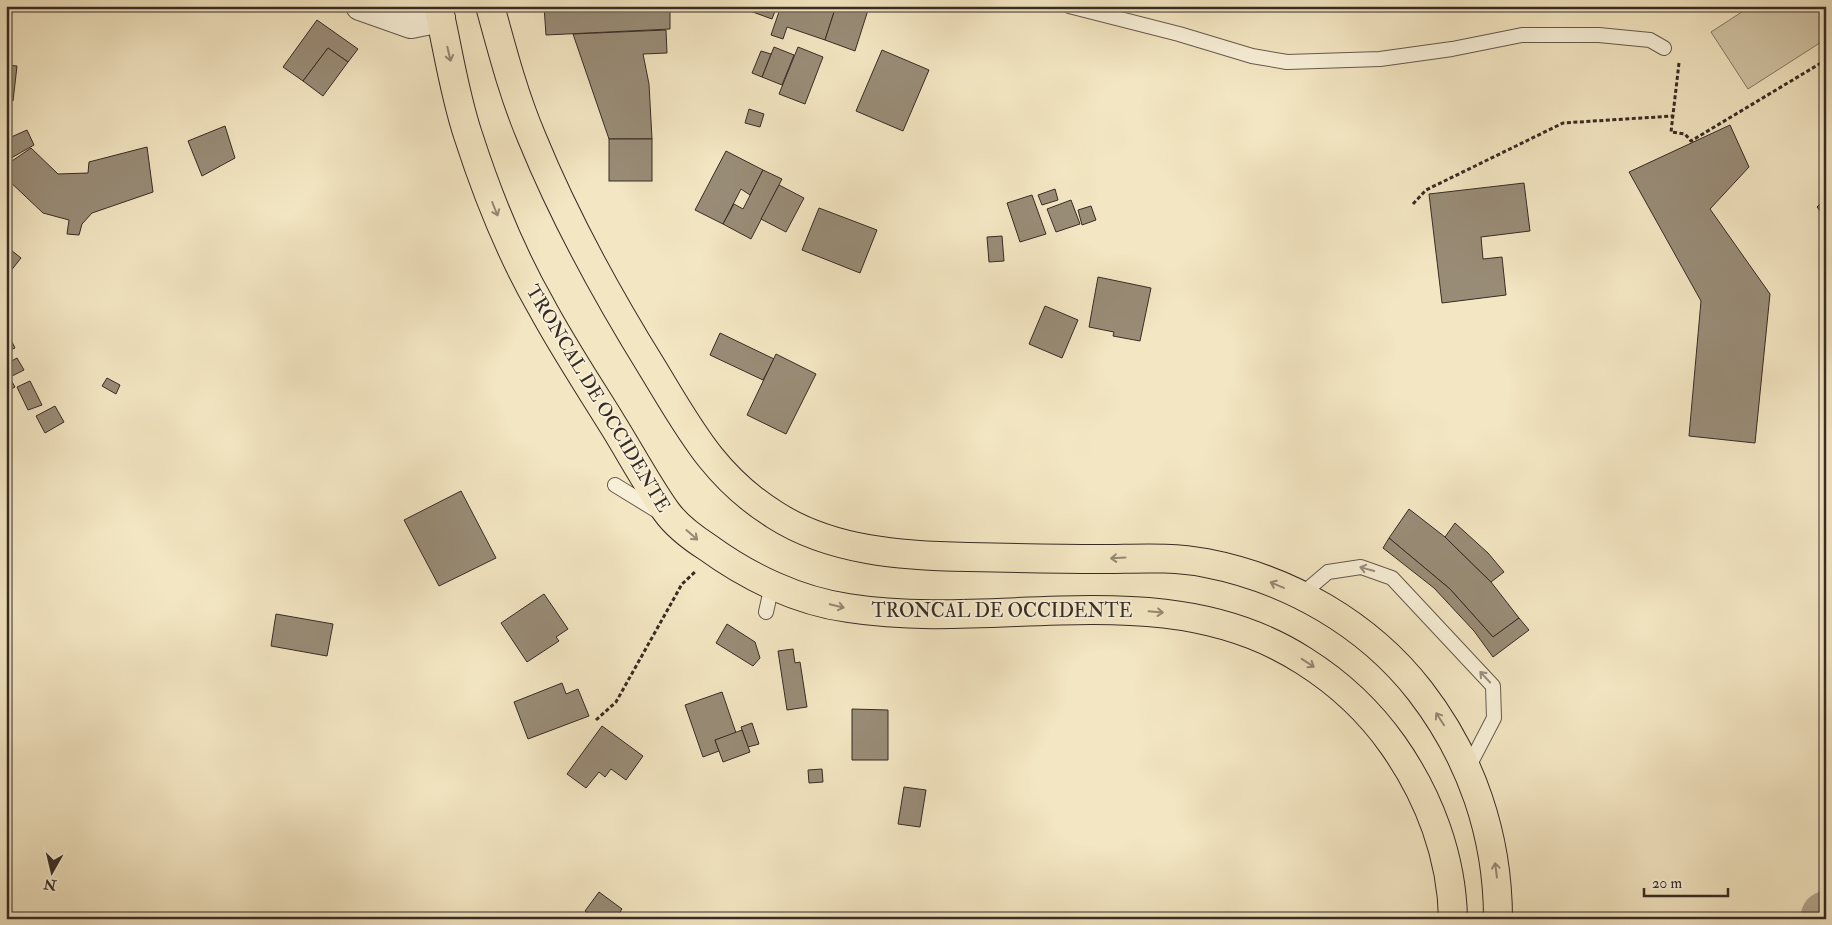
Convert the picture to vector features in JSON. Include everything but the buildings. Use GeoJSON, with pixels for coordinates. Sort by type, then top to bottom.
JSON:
{"type":"FeatureCollection","features":[{"type":"Feature","properties":{"kind":"highway"},"geometry":{"type":"LineString","coordinates":[[490,6],[530,134],[583,250],[614,306],[710,460],[732,483],[754,502],[778,518],[827,540],[875,550],[932,556],[1171,559],[1205,563],[1238,571],[1301,595],[1332,612],[1360,632],[1393,661],[1433,708],[1468,768],[1483,808],[1493,849],[1498,892],[1498,919]]}},
{"type":"Feature","properties":{"kind":"highway","name":"TRONCAL DE OCCIDENTE"},"geometry":{"type":"LineString","coordinates":[[439,12],[466,129],[484,181],[512,250],[541,306],[668,514],[704,546],[738,568],[772,585],[808,598],[846,608],[900,614],[1138,610],[1188,616],[1217,622],[1256,635],[1291,652],[1332,680],[1355,700],[1382,729],[1405,762],[1424,797],[1438,834],[1448,873],[1453,919]]}},
{"type":"Feature","properties":{"kind":"street"},"geometry":{"type":"LineString","coordinates":[[360,6],[411,24],[439,12]]}},
{"type":"Feature","properties":{"kind":"lane"},"geometry":{"type":"LineString","coordinates":[[1069,6],[1179,34],[1252,56],[1287,62],[1380,59],[1452,49],[1522,35],[1650,40],[1664,48]]}},
{"type":"Feature","properties":{"kind":"lane"},"geometry":{"type":"LineString","coordinates":[[615,485],[665,516],[668,514]]}},
{"type":"Feature","properties":{"kind":"lane"},"geometry":{"type":"LineString","coordinates":[[1301,595],[1328,572],[1361,567],[1392,578],[1493,686],[1494,718],[1468,768]]}},
{"type":"Feature","properties":{"kind":"lane"},"geometry":{"type":"LineString","coordinates":[[766,612],[772,585]]}},
{"type":"Feature","properties":{"kind":"path"},"geometry":{"type":"LineString","coordinates":[[1664,48],[1680,59],[1672,132],[1685,134],[1691,141],[1826,60]]}},
{"type":"Feature","properties":{"kind":"path"},"geometry":{"type":"LineString","coordinates":[[1413,204],[1426,190],[1562,123],[1673,116]]}},
{"type":"Feature","properties":{"kind":"path"},"geometry":{"type":"LineString","coordinates":[[596,720],[616,702],[682,584]]}},
{"type":"Feature","properties":{"kind":"shaded area"},"geometry":{"type":"Polygon","coordinates":[[[1751,6],[1821,6],[1826,14],[1826,39],[1748,89],[1711,32],[1751,6]]]}}]}
